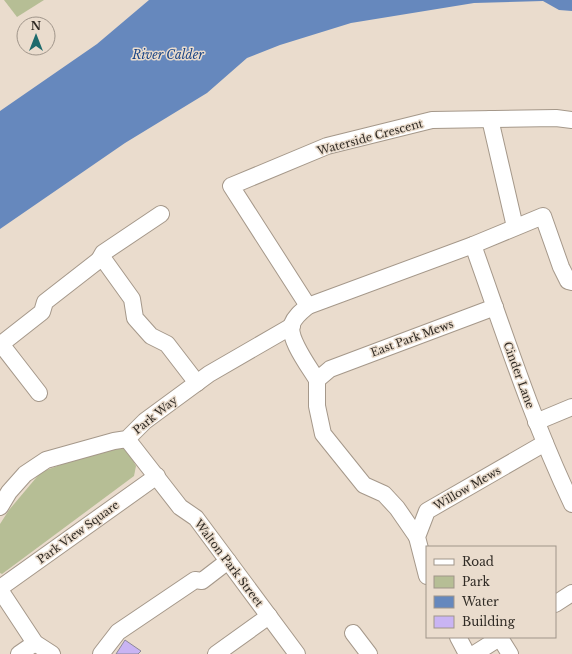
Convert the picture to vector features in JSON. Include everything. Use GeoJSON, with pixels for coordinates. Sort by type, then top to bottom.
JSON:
{"type":"FeatureCollection","features":[{"type":"Feature","properties":{"kind":"street","name":"Waterside Crescent"},"geometry":{"type":"LineString","coordinates":[[308,306],[231,186],[327,146],[432,120],[556,118],[572,120]]}},
{"type":"Feature","properties":{"kind":"street"},"geometry":{"type":"LineString","coordinates":[[490,119],[515,227]]}},
{"type":"Feature","properties":{"kind":"street"},"geometry":{"type":"LineString","coordinates":[[39,393],[0,345],[42,312],[45,302],[99,260],[103,253],[161,214]]}},
{"type":"Feature","properties":{"kind":"street","name":"Park Way"},"geometry":{"type":"LineString","coordinates":[[0,507],[9,492],[25,474],[46,460],[114,440],[127,439],[145,421],[197,383],[292,326],[298,314],[308,306],[473,245],[543,216],[560,267],[568,281],[572,282]]}},
{"type":"Feature","properties":{"kind":"street","name":"Cinder Lane"},"geometry":{"type":"LineString","coordinates":[[473,245],[536,422],[572,504]]}},
{"type":"Feature","properties":{"kind":"street"},"geometry":{"type":"LineString","coordinates":[[99,260],[104,260],[132,300],[135,318],[151,336],[167,344],[197,383]]}},
{"type":"Feature","properties":{"kind":"street","name":"East Park Mews"},"geometry":{"type":"LineString","coordinates":[[317,380],[330,369],[495,307]]}},
{"type":"Feature","properties":{"kind":"street"},"geometry":{"type":"LineString","coordinates":[[292,326],[294,341],[317,380],[317,406],[323,434],[364,485],[384,494],[397,508],[417,537],[426,572]]}},
{"type":"Feature","properties":{"kind":"street"},"geometry":{"type":"LineString","coordinates":[[536,422],[572,407]]}},
{"type":"Feature","properties":{"kind":"street","name":"Walton Park Street"},"geometry":{"type":"LineString","coordinates":[[127,439],[180,507],[196,518],[297,654]]}},
{"type":"Feature","properties":{"kind":"street","name":"Willow Mews"},"geometry":{"type":"LineString","coordinates":[[417,537],[427,510],[545,443]]}},
{"type":"Feature","properties":{"kind":"street","name":"Park View Square"},"geometry":{"type":"LineString","coordinates":[[0,589],[157,476]]}},
{"type":"Feature","properties":{"kind":"street"},"geometry":{"type":"LineString","coordinates":[[101,654],[118,632],[195,580],[202,581],[228,561]]}},
{"type":"Feature","properties":{"kind":"street"},"geometry":{"type":"LineString","coordinates":[[0,589],[35,643],[52,654]]}},
{"type":"Feature","properties":{"kind":"street"},"geometry":{"type":"LineString","coordinates":[[556,603],[572,593]]}},
{"type":"Feature","properties":{"kind":"street"},"geometry":{"type":"LineString","coordinates":[[216,654],[269,616]]}},
{"type":"Feature","properties":{"kind":"street"},"geometry":{"type":"LineString","coordinates":[[354,633],[369,654]]}},
{"type":"Feature","properties":{"kind":"street"},"geometry":{"type":"LineString","coordinates":[[459,638],[467,654]]}},
{"type":"Feature","properties":{"kind":"street"},"geometry":{"type":"LineString","coordinates":[[474,654],[498,638]]}},
{"type":"Feature","properties":{"kind":"street"},"geometry":{"type":"LineString","coordinates":[[501,638],[510,654]]}},
{"type":"Feature","properties":{"kind":"street"},"geometry":{"type":"LineString","coordinates":[[20,654],[35,643]]}},
{"type":"Feature","properties":{"kind":"green space"},"geometry":{"type":"Polygon","coordinates":[[[4,0],[44,0],[19,16],[16,16],[4,0]]]}},
{"type":"Feature","properties":{"kind":"green space"},"geometry":{"type":"Polygon","coordinates":[[[125,446],[136,466],[134,476],[2,574],[0,573],[0,524],[9,510],[41,472],[71,461],[125,446]]]}},
{"type":"Feature","properties":{"kind":"water","name":"River Calder"},"geometry":{"type":"Polygon","coordinates":[[[149,0],[572,0],[572,11],[559,10],[543,1],[474,3],[351,23],[280,45],[247,58],[207,93],[125,143],[0,229],[0,111],[97,44],[149,0]]]}},
{"type":"Feature","properties":{"kind":"building"},"geometry":{"type":"Polygon","coordinates":[[[125,640],[141,651],[138,654],[116,654],[125,640]]]}}]}
